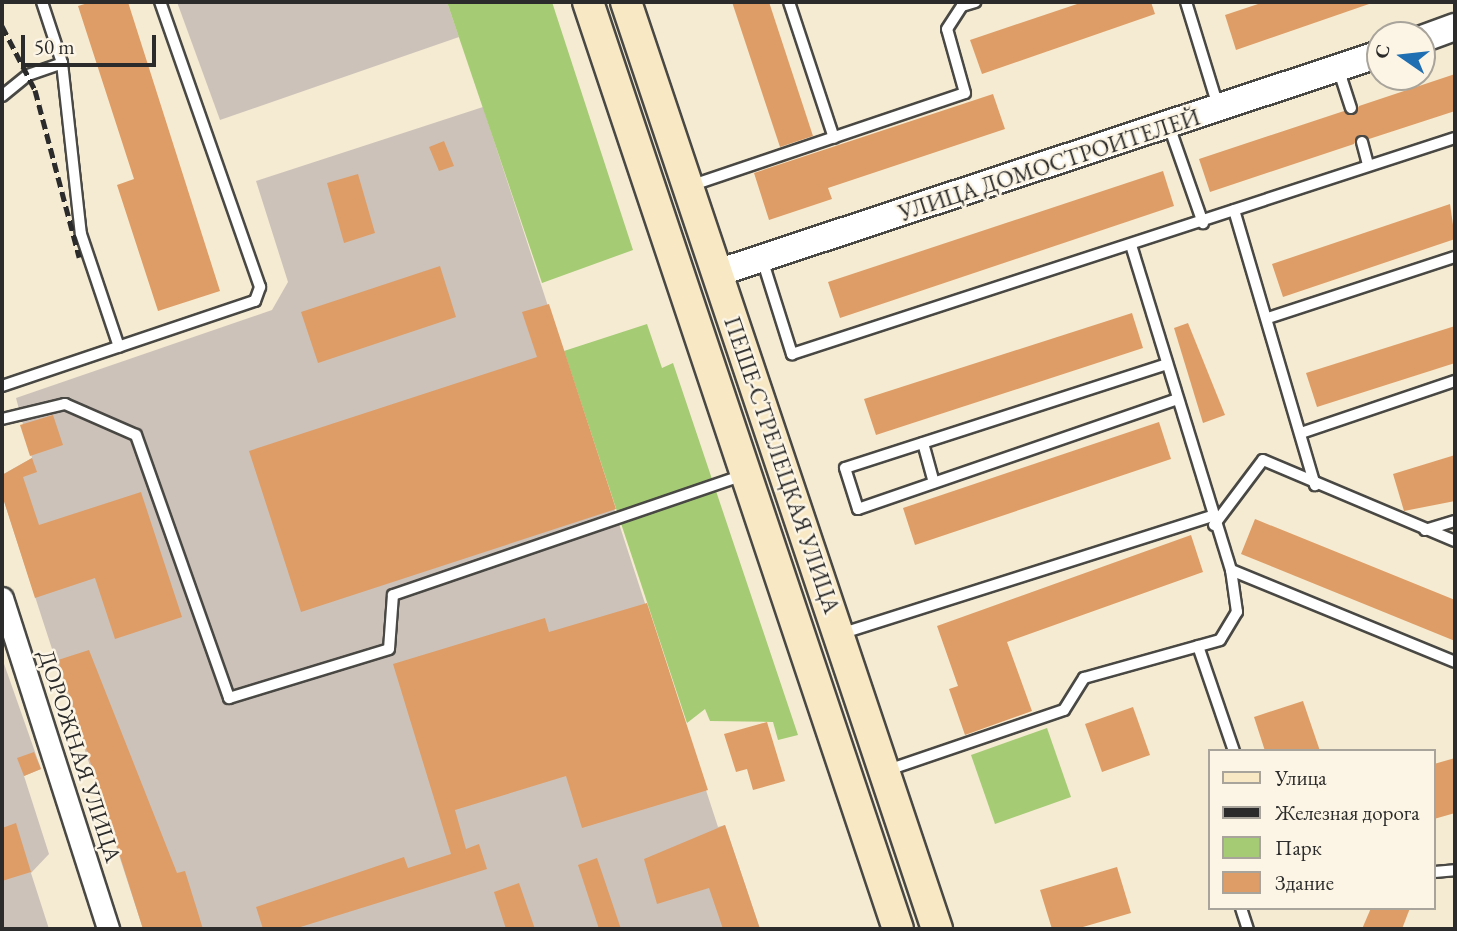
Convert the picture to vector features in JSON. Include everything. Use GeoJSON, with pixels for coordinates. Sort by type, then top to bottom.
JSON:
{"type":"FeatureCollection","features":[{"type":"Feature","properties":{"kind":"main road","name":"ПЕШЕ-СТРЕЛЕЦКАЯ УЛИЦА"},"geometry":{"type":"LineString","coordinates":[[588,2],[898,929]]}},
{"type":"Feature","properties":{"kind":"main road","name":"ПЕШЕ-СТРЕЛЕЦКАЯ УЛИЦА"},"geometry":{"type":"LineString","coordinates":[[625,2],[840,634],[937,929]]}},
{"type":"Feature","properties":{"kind":"street"},"geometry":{"type":"LineString","coordinates":[[1436,34],[1455,27]]}},
{"type":"Feature","properties":{"kind":"street","name":"УЛИЦА ДОМОСТРОИТЕЛЕЙ"},"geometry":{"type":"LineString","coordinates":[[717,273],[1169,126],[1366,59]]}},
{"type":"Feature","properties":{"kind":"street","name":"ДОРОЖНАЯ УЛИЦА"},"geometry":{"type":"LineString","coordinates":[[2,598],[108,929]]}},
{"type":"Feature","properties":{"kind":"lane"},"geometry":{"type":"LineString","coordinates":[[41,2],[62,63],[81,234],[119,346]]}},
{"type":"Feature","properties":{"kind":"lane"},"geometry":{"type":"LineString","coordinates":[[2,386],[255,301],[260,287],[160,2]]}},
{"type":"Feature","properties":{"kind":"lane"},"geometry":{"type":"LineString","coordinates":[[789,2],[834,138]]}},
{"type":"Feature","properties":{"kind":"lane"},"geometry":{"type":"LineString","coordinates":[[687,187],[965,93],[947,29],[962,4],[975,2]]}},
{"type":"Feature","properties":{"kind":"lane"},"geometry":{"type":"LineString","coordinates":[[1185,2],[1219,108]]}},
{"type":"Feature","properties":{"kind":"lane"},"geometry":{"type":"LineString","coordinates":[[2,96],[28,75],[62,63]]}},
{"type":"Feature","properties":{"kind":"lane"},"geometry":{"type":"LineString","coordinates":[[1338,68],[1351,108]]}},
{"type":"Feature","properties":{"kind":"lane"},"geometry":{"type":"LineString","coordinates":[[1169,126],[1203,223]]}},
{"type":"Feature","properties":{"kind":"lane"},"geometry":{"type":"LineString","coordinates":[[762,259],[792,354],[1132,248],[1234,210],[1455,138]]}},
{"type":"Feature","properties":{"kind":"lane"},"geometry":{"type":"LineString","coordinates":[[1362,142],[1368,165]]}},
{"type":"Feature","properties":{"kind":"lane"},"geometry":{"type":"LineString","coordinates":[[1234,210],[1315,485]]}},
{"type":"Feature","properties":{"kind":"lane"},"geometry":{"type":"LineString","coordinates":[[885,771],[1064,710],[1084,678],[1220,640],[1237,612],[1231,569],[1212,520],[1164,365],[1132,248]]}},
{"type":"Feature","properties":{"kind":"lane"},"geometry":{"type":"LineString","coordinates":[[1268,318],[1455,257]]}},
{"type":"Feature","properties":{"kind":"lane"},"geometry":{"type":"LineString","coordinates":[[1164,365],[845,468],[858,509],[1175,400]]}},
{"type":"Feature","properties":{"kind":"lane"},"geometry":{"type":"LineString","coordinates":[[1301,433],[1455,381]]}},
{"type":"Feature","properties":{"kind":"lane"},"geometry":{"type":"LineString","coordinates":[[2,419],[65,404],[136,435],[229,698],[389,649],[393,595],[747,474]]}},
{"type":"Feature","properties":{"kind":"lane"},"geometry":{"type":"LineString","coordinates":[[923,443],[934,483]]}},
{"type":"Feature","properties":{"kind":"lane"},"geometry":{"type":"LineString","coordinates":[[840,634],[1212,520],[1263,460],[1315,485],[1455,541]]}},
{"type":"Feature","properties":{"kind":"lane"},"geometry":{"type":"LineString","coordinates":[[1425,530],[1455,521]]}},
{"type":"Feature","properties":{"kind":"lane"},"geometry":{"type":"LineString","coordinates":[[1231,569],[1455,662]]}},
{"type":"Feature","properties":{"kind":"lane"},"geometry":{"type":"LineString","coordinates":[[1198,646],[1233,749]]}},
{"type":"Feature","properties":{"kind":"lane"},"geometry":{"type":"LineString","coordinates":[[1436,872],[1455,870]]}},
{"type":"Feature","properties":{"kind":"lane"},"geometry":{"type":"LineString","coordinates":[[1242,910],[1248,929]]}},
{"type":"Feature","properties":{"kind":"shaded area"},"geometry":{"type":"Polygon","coordinates":[[[177,2],[447,2],[459,37],[220,120],[177,2]]]}},
{"type":"Feature","properties":{"kind":"shaded area"},"geometry":{"type":"Polygon","coordinates":[[[483,107],[718,827],[725,825],[760,929],[143,929],[2,495],[2,475],[32,458],[16,398],[272,310],[288,282],[256,181],[483,107]]]}},
{"type":"Feature","properties":{"kind":"shaded area"},"geometry":{"type":"Polygon","coordinates":[[[2,658],[41,769],[24,776],[49,854],[31,873],[49,929],[2,929],[2,658]]]}},
{"type":"Feature","properties":{"kind":"green space"},"geometry":{"type":"Polygon","coordinates":[[[447,2],[552,2],[633,250],[542,283],[447,2]]]}},
{"type":"Feature","properties":{"kind":"green space"},"geometry":{"type":"Polygon","coordinates":[[[647,324],[662,368],[673,363],[798,735],[778,740],[773,722],[710,721],[705,709],[687,723],[564,351],[647,324]]]}},
{"type":"Feature","properties":{"kind":"green space"},"geometry":{"type":"Polygon","coordinates":[[[1047,728],[1071,797],[995,824],[971,755],[1047,728]]]}},
{"type":"Feature","properties":{"kind":"building"},"geometry":{"type":"Polygon","coordinates":[[[91,2],[128,2],[220,291],[158,311],[117,185],[134,179],[78,6],[91,2]]]}},
{"type":"Feature","properties":{"kind":"building"},"geometry":{"type":"Polygon","coordinates":[[[732,2],[769,2],[813,136],[780,147],[732,2]]]}},
{"type":"Feature","properties":{"kind":"building"},"geometry":{"type":"Polygon","coordinates":[[[1083,2],[1151,2],[1155,14],[982,74],[970,40],[1083,2]]]}},
{"type":"Feature","properties":{"kind":"building"},"geometry":{"type":"Polygon","coordinates":[[[1264,2],[1369,4],[1236,50],[1225,15],[1264,2]]]}},
{"type":"Feature","properties":{"kind":"building"},"geometry":{"type":"Polygon","coordinates":[[[1455,74],[1455,111],[1369,139],[1359,135],[1354,144],[1210,192],[1199,159],[1344,111],[1354,115],[1359,106],[1404,91],[1436,91],[1436,80],[1455,74]]]}},
{"type":"Feature","properties":{"kind":"building"},"geometry":{"type":"Polygon","coordinates":[[[993,94],[1005,129],[828,188],[832,199],[769,220],[754,173],[993,94]]]}},
{"type":"Feature","properties":{"kind":"building"},"geometry":{"type":"Polygon","coordinates":[[[444,141],[454,166],[439,171],[429,147],[444,141]]]}},
{"type":"Feature","properties":{"kind":"building"},"geometry":{"type":"Polygon","coordinates":[[[1163,171],[1174,206],[840,318],[828,282],[1163,171]]]}},
{"type":"Feature","properties":{"kind":"building"},"geometry":{"type":"Polygon","coordinates":[[[358,174],[375,233],[344,243],[327,183],[358,174]]]}},
{"type":"Feature","properties":{"kind":"building"},"geometry":{"type":"Polygon","coordinates":[[[1450,204],[1455,239],[1283,297],[1272,264],[1450,204]]]}},
{"type":"Feature","properties":{"kind":"building"},"geometry":{"type":"Polygon","coordinates":[[[440,266],[456,317],[318,363],[301,312],[440,266]]]}},
{"type":"Feature","properties":{"kind":"building"},"geometry":{"type":"Polygon","coordinates":[[[549,304],[616,509],[301,612],[249,451],[537,357],[522,312],[549,304]]]}},
{"type":"Feature","properties":{"kind":"building"},"geometry":{"type":"Polygon","coordinates":[[[1132,313],[1143,348],[876,435],[864,399],[1132,313]]]}},
{"type":"Feature","properties":{"kind":"building"},"geometry":{"type":"Polygon","coordinates":[[[1188,323],[1225,415],[1203,423],[1174,328],[1188,323]]]}},
{"type":"Feature","properties":{"kind":"building"},"geometry":{"type":"Polygon","coordinates":[[[1455,326],[1455,363],[1317,407],[1306,373],[1455,326]]]}},
{"type":"Feature","properties":{"kind":"building"},"geometry":{"type":"Polygon","coordinates":[[[53,415],[63,445],[30,456],[20,425],[53,415]]]}},
{"type":"Feature","properties":{"kind":"building"},"geometry":{"type":"Polygon","coordinates":[[[1159,422],[1171,459],[915,545],[903,508],[1159,422]]]}},
{"type":"Feature","properties":{"kind":"building"},"geometry":{"type":"Polygon","coordinates":[[[1455,455],[1455,501],[1404,511],[1393,474],[1455,455]]]}},
{"type":"Feature","properties":{"kind":"building"},"geometry":{"type":"Polygon","coordinates":[[[32,458],[37,472],[23,477],[39,525],[141,492],[182,617],[115,639],[95,578],[35,598],[2,495],[2,475],[32,458]]]}},
{"type":"Feature","properties":{"kind":"building"},"geometry":{"type":"Polygon","coordinates":[[[1255,519],[1455,600],[1455,641],[1241,554],[1255,519]]]}},
{"type":"Feature","properties":{"kind":"building"},"geometry":{"type":"Polygon","coordinates":[[[1191,535],[1203,572],[1007,642],[1032,711],[965,735],[949,689],[958,686],[937,626],[1191,535]]]}},
{"type":"Feature","properties":{"kind":"building"},"geometry":{"type":"Polygon","coordinates":[[[647,603],[708,790],[582,828],[566,776],[455,810],[466,849],[479,844],[487,869],[294,929],[263,929],[256,907],[404,857],[408,868],[451,854],[393,664],[545,618],[549,632],[647,603]]]}},
{"type":"Feature","properties":{"kind":"building"},"geometry":{"type":"Polygon","coordinates":[[[89,650],[177,873],[185,871],[203,929],[143,929],[58,660],[89,650]]]}},
{"type":"Feature","properties":{"kind":"building"},"geometry":{"type":"Polygon","coordinates":[[[1303,701],[1319,749],[1264,749],[1254,717],[1303,701]]]}},
{"type":"Feature","properties":{"kind":"building"},"geometry":{"type":"Polygon","coordinates":[[[1133,707],[1150,755],[1102,772],[1085,724],[1133,707]]]}},
{"type":"Feature","properties":{"kind":"building"},"geometry":{"type":"Polygon","coordinates":[[[767,722],[785,781],[753,790],[747,769],[736,772],[724,734],[767,722]]]}},
{"type":"Feature","properties":{"kind":"building"},"geometry":{"type":"Polygon","coordinates":[[[34,752],[41,769],[24,776],[17,758],[34,752]]]}},
{"type":"Feature","properties":{"kind":"building"},"geometry":{"type":"Polygon","coordinates":[[[1455,758],[1455,813],[1436,818],[1436,763],[1455,758]]]}},
{"type":"Feature","properties":{"kind":"building"},"geometry":{"type":"Polygon","coordinates":[[[16,823],[31,872],[2,881],[2,828],[16,823]]]}},
{"type":"Feature","properties":{"kind":"building"},"geometry":{"type":"Polygon","coordinates":[[[725,825],[760,929],[723,929],[709,888],[657,904],[644,859],[725,825]]]}},
{"type":"Feature","properties":{"kind":"building"},"geometry":{"type":"Polygon","coordinates":[[[597,858],[621,929],[599,929],[578,865],[597,858]]]}},
{"type":"Feature","properties":{"kind":"building"},"geometry":{"type":"Polygon","coordinates":[[[1117,867],[1131,913],[1076,929],[1052,929],[1040,890],[1117,867]]]}},
{"type":"Feature","properties":{"kind":"building"},"geometry":{"type":"Polygon","coordinates":[[[519,883],[535,929],[506,929],[494,892],[519,883]]]}},
{"type":"Feature","properties":{"kind":"building"},"geometry":{"type":"Polygon","coordinates":[[[1370,910],[1409,910],[1402,929],[1362,929],[1370,910]]]}},
{"type":"Feature","properties":{"kind":"railway"},"geometry":{"type":"LineString","coordinates":[[2,26],[35,90],[79,257]]}}]}
